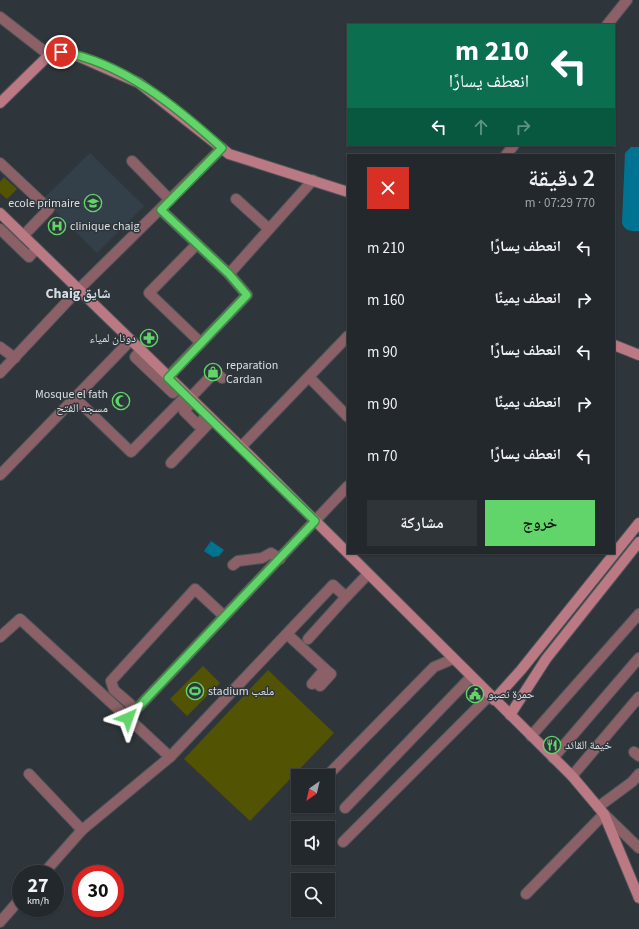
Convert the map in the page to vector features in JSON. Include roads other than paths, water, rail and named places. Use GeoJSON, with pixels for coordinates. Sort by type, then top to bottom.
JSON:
{"type":"FeatureCollection","features":[{"type":"Feature","properties":{"kind":"main road"},"geometry":{"type":"LineString","coordinates":[[0,103],[49,55],[61,52],[84,57],[140,83],[229,154],[347,192]]}},
{"type":"Feature","properties":{"kind":"main road"},"geometry":{"type":"LineString","coordinates":[[0,213],[168,378],[241,447],[347,553]]}},
{"type":"Feature","properties":{"kind":"main road"},"geometry":{"type":"LineString","coordinates":[[615,345],[639,355]]}},
{"type":"Feature","properties":{"kind":"main road"},"geometry":{"type":"LineString","coordinates":[[615,553],[639,523]]}},
{"type":"Feature","properties":{"kind":"main road"},"geometry":{"type":"LineString","coordinates":[[510,715],[546,659],[639,542]]}},
{"type":"Feature","properties":{"kind":"main road"},"geometry":{"type":"LineString","coordinates":[[348,554],[572,776],[601,811],[639,898]]}},
{"type":"Feature","properties":{"kind":"main road"},"geometry":{"type":"LineString","coordinates":[[492,698],[526,665],[614,554]]}},
{"type":"Feature","properties":{"kind":"street"},"geometry":{"type":"LineString","coordinates":[[608,24],[627,0]]}},
{"type":"Feature","properties":{"kind":"street"},"geometry":{"type":"LineString","coordinates":[[0,17],[49,55]]}},
{"type":"Feature","properties":{"kind":"street"},"geometry":{"type":"LineString","coordinates":[[507,154],[513,146]]}},
{"type":"Feature","properties":{"kind":"street"},"geometry":{"type":"LineString","coordinates":[[0,373],[78,290],[161,210],[222,148]]}},
{"type":"Feature","properties":{"kind":"street"},"geometry":{"type":"LineString","coordinates":[[132,161],[170,200]]}},
{"type":"Feature","properties":{"kind":"street"},"geometry":{"type":"LineString","coordinates":[[0,163],[49,209],[23,236]]}},
{"type":"Feature","properties":{"kind":"street"},"geometry":{"type":"LineString","coordinates":[[229,274],[313,180]]}},
{"type":"Feature","properties":{"kind":"street"},"geometry":{"type":"LineString","coordinates":[[236,200],[270,229]]}},
{"type":"Feature","properties":{"kind":"street"},"geometry":{"type":"LineString","coordinates":[[161,210],[229,274],[247,295],[168,378]]}},
{"type":"Feature","properties":{"kind":"street"},"geometry":{"type":"LineString","coordinates":[[0,229],[29,257],[36,249]]}},
{"type":"Feature","properties":{"kind":"street"},"geometry":{"type":"LineString","coordinates":[[197,244],[149,293],[201,343]]}},
{"type":"Feature","properties":{"kind":"street"},"geometry":{"type":"LineString","coordinates":[[241,447],[310,378],[347,337]]}},
{"type":"Feature","properties":{"kind":"street"},"geometry":{"type":"LineString","coordinates":[[0,475],[74,397],[131,340]]}},
{"type":"Feature","properties":{"kind":"street"},"geometry":{"type":"LineString","coordinates":[[0,347],[15,358]]}},
{"type":"Feature","properties":{"kind":"street"},"geometry":{"type":"LineString","coordinates":[[141,350],[135,357],[174,393],[179,387]]}},
{"type":"Feature","properties":{"kind":"street"},"geometry":{"type":"LineString","coordinates":[[74,397],[132,452],[190,398],[215,372],[222,378]]}},
{"type":"Feature","properties":{"kind":"street"},"geometry":{"type":"LineString","coordinates":[[310,378],[347,416]]}},
{"type":"Feature","properties":{"kind":"street"},"geometry":{"type":"LineString","coordinates":[[171,463],[210,417]]}},
{"type":"Feature","properties":{"kind":"street"},"geometry":{"type":"LineString","coordinates":[[128,718],[347,487]]}},
{"type":"Feature","properties":{"kind":"street"},"geometry":{"type":"LineString","coordinates":[[233,565],[238,561],[262,558],[271,553],[280,559]]}},
{"type":"Feature","properties":{"kind":"street"},"geometry":{"type":"LineString","coordinates":[[308,639],[368,574]]}},
{"type":"Feature","properties":{"kind":"street"},"geometry":{"type":"LineString","coordinates":[[51,865],[82,830],[170,757],[333,585],[346,597]]}},
{"type":"Feature","properties":{"kind":"street"},"geometry":{"type":"LineString","coordinates":[[136,709],[114,690],[111,681],[196,589],[224,616]]}},
{"type":"Feature","properties":{"kind":"street"},"geometry":{"type":"LineString","coordinates":[[531,736],[639,614]]}},
{"type":"Feature","properties":{"kind":"street"},"geometry":{"type":"LineString","coordinates":[[0,637],[20,619],[170,757]]}},
{"type":"Feature","properties":{"kind":"street"},"geometry":{"type":"LineString","coordinates":[[287,634],[292,645],[316,660],[312,664],[324,671],[313,682]]}},
{"type":"Feature","properties":{"kind":"street"},"geometry":{"type":"LineString","coordinates":[[553,758],[639,658]]}},
{"type":"Feature","properties":{"kind":"street"},"geometry":{"type":"LineString","coordinates":[[334,769],[434,667],[453,659]]}},
{"type":"Feature","properties":{"kind":"street"},"geometry":{"type":"LineString","coordinates":[[345,808],[471,677]]}},
{"type":"Feature","properties":{"kind":"street"},"geometry":{"type":"LineString","coordinates":[[572,776],[639,697]]}},
{"type":"Feature","properties":{"kind":"street"},"geometry":{"type":"LineString","coordinates":[[342,842],[492,698]]}},
{"type":"Feature","properties":{"kind":"street"},"geometry":{"type":"LineString","coordinates":[[29,774],[82,830]]}},
{"type":"Feature","properties":{"kind":"street"},"geometry":{"type":"LineString","coordinates":[[526,894],[601,811],[639,774]]}},
{"type":"Feature","properties":{"kind":"street"},"geometry":{"type":"LineString","coordinates":[[623,788],[639,784]]}},
{"type":"Feature","properties":{"kind":"street"},"geometry":{"type":"LineString","coordinates":[[601,811],[639,848]]}},
{"type":"Feature","properties":{"kind":"street"},"geometry":{"type":"LineString","coordinates":[[0,922],[12,908]]}},
{"type":"Feature","properties":{"kind":"water"},"geometry":{"type":"Polygon","coordinates":[[[631,147],[639,147],[639,231],[631,231],[625,228],[622,223],[625,153],[631,147]]]}},
{"type":"Feature","properties":{"kind":"water"},"geometry":{"type":"Polygon","coordinates":[[[211,541],[224,550],[219,556],[213,557],[204,551],[211,541]]]}},
{"type":"Feature","properties":{"kind":"place","name":"ecole primaire"},"geometry":{"type":"Point","coordinates":[93,203]}},
{"type":"Feature","properties":{"kind":"place","name":"clinique chaig"},"geometry":{"type":"Point","coordinates":[57,226]}},
{"type":"Feature","properties":{"kind":"place","name":"دونان لمياء"},"geometry":{"type":"Point","coordinates":[149,338]}},
{"type":"Feature","properties":{"kind":"place","name":"reparation Cardan"},"geometry":{"type":"Point","coordinates":[213,372]}},
{"type":"Feature","properties":{"kind":"place","name":"Mosque el fath مسجد الفتح"},"geometry":{"type":"Point","coordinates":[121,401]}},
{"type":"Feature","properties":{"kind":"place","name":"stadium ملعب"},"geometry":{"type":"Point","coordinates":[195,691]}},
{"type":"Feature","properties":{"kind":"place","name":"حمرة نصبو"},"geometry":{"type":"Point","coordinates":[475,694]}},
{"type":"Feature","properties":{"kind":"place","name":"خيمة القائد"},"geometry":{"type":"Point","coordinates":[552,745]}},
{"type":"Feature","properties":{"kind":"district","name":"Chaig شايق"},"geometry":{"type":"Point","coordinates":[78,293]}}]}
